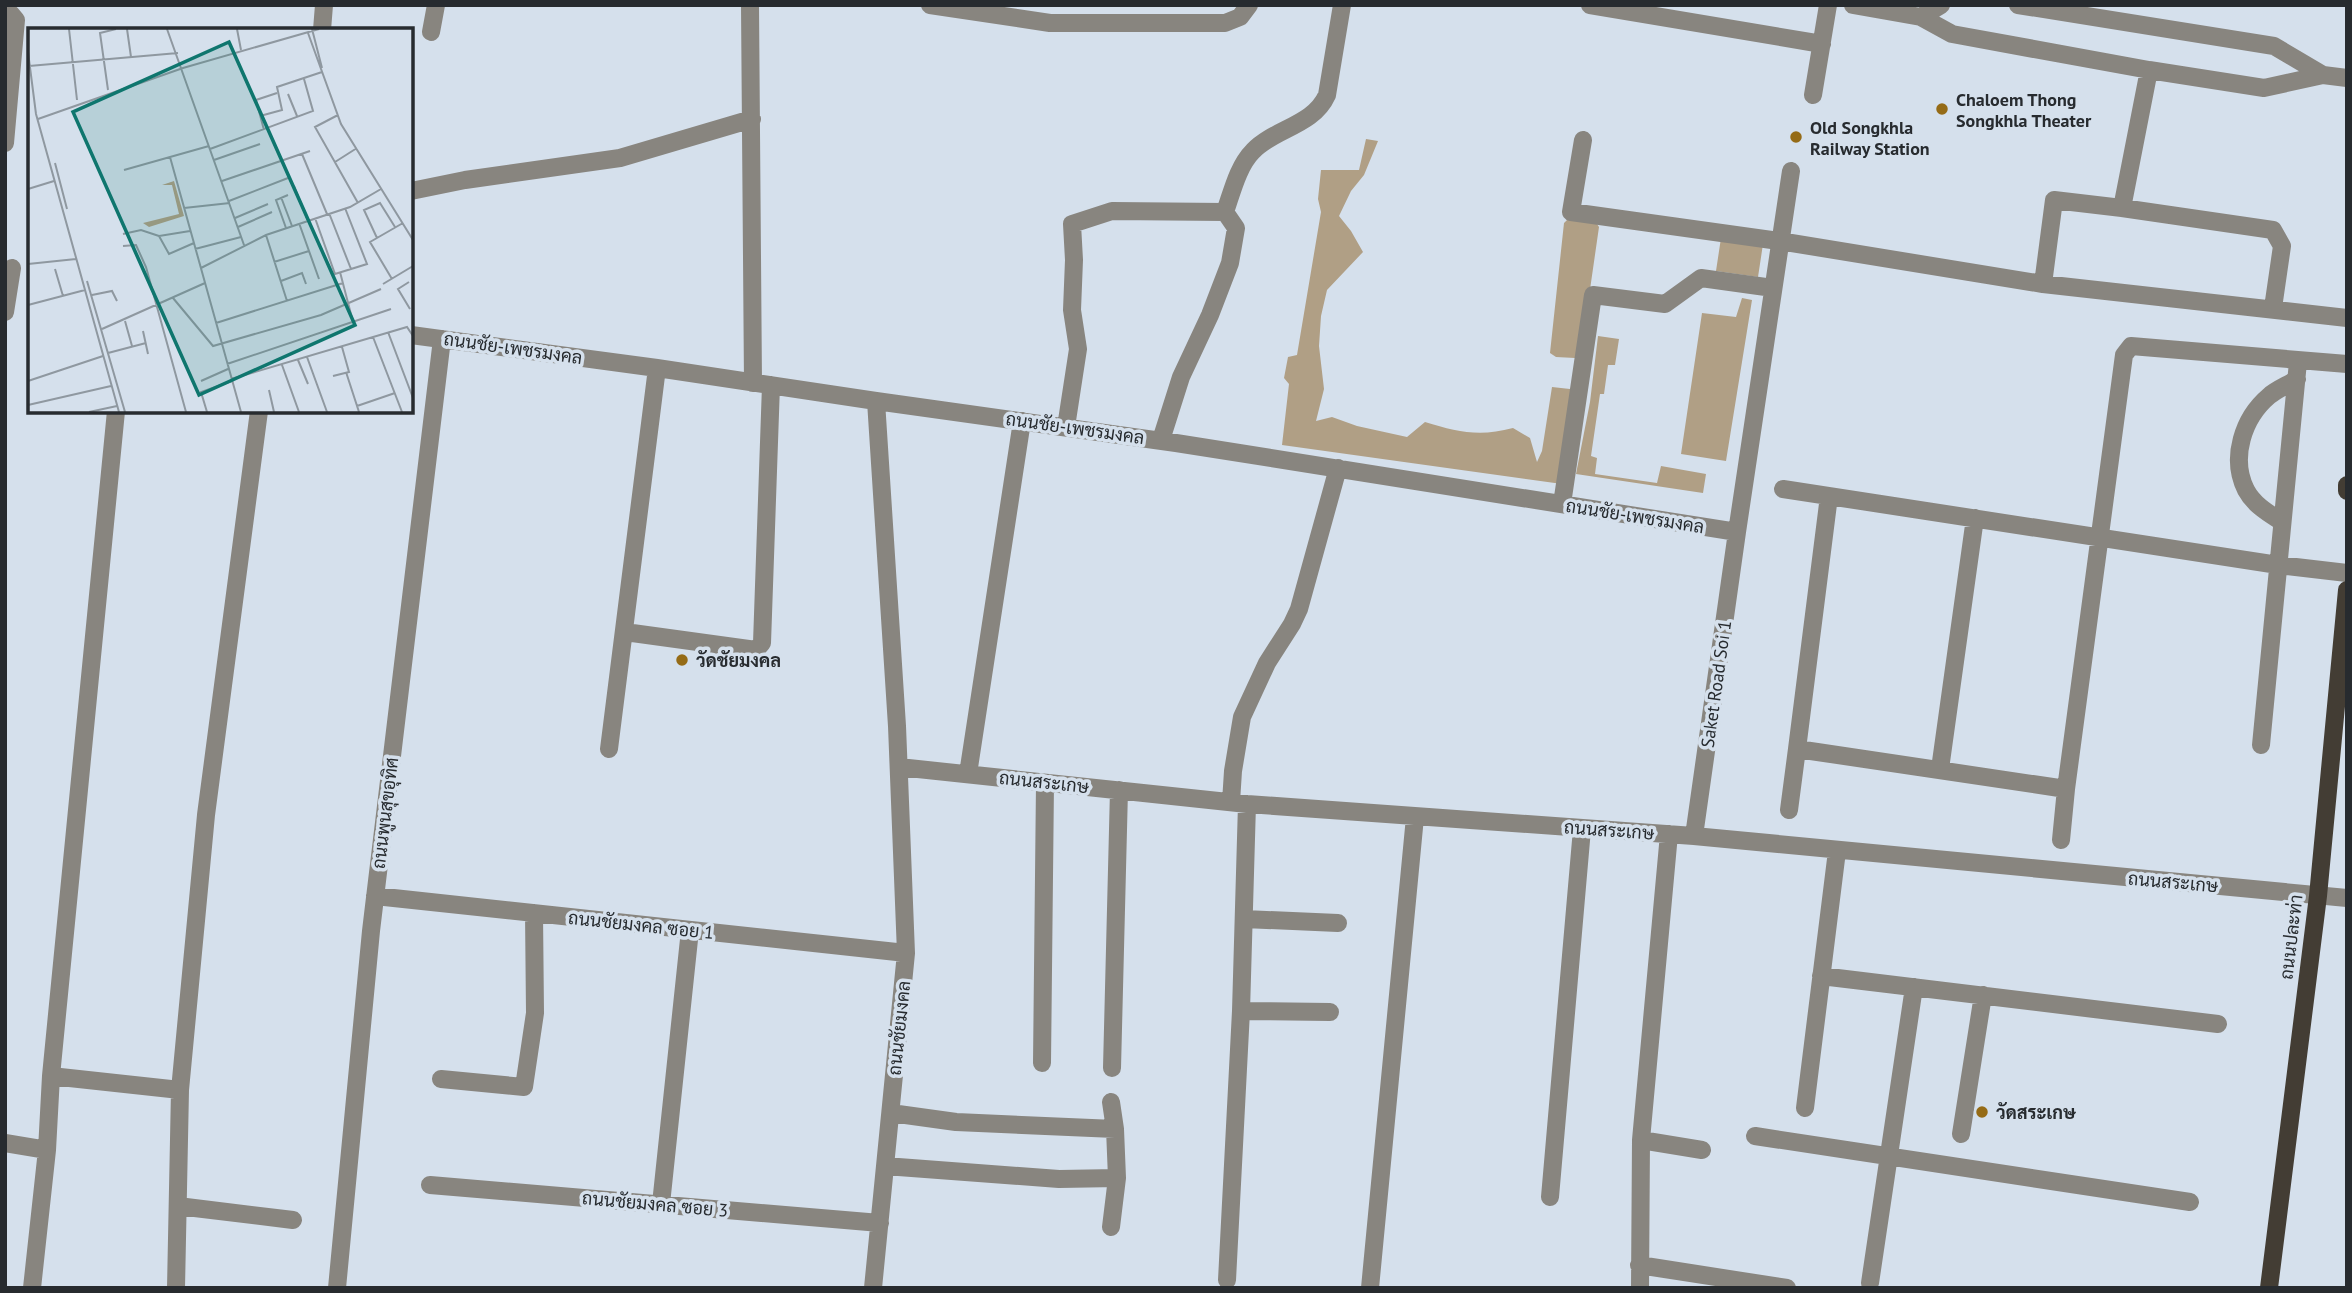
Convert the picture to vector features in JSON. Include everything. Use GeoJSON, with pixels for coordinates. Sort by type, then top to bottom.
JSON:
{"type":"FeatureCollection","features":[{"type":"Feature","properties":{"kind":"main road"},"geometry":{"type":"LineString","coordinates":[[2347,485],[2347,491]]}},
{"type":"Feature","properties":{"kind":"main road","name":"ถนนปละท่า"},"geometry":{"type":"LineString","coordinates":[[2269,1288],[2318,896],[2347,590]]}},
{"type":"Feature","properties":{"kind":"street"},"geometry":{"type":"LineString","coordinates":[[322,28],[324,5]]}},
{"type":"Feature","properties":{"kind":"street"},"geometry":{"type":"LineString","coordinates":[[431,32],[436,5]]}},
{"type":"Feature","properties":{"kind":"street"},"geometry":{"type":"LineString","coordinates":[[750,5],[753,383]]}},
{"type":"Feature","properties":{"kind":"street"},"geometry":{"type":"LineString","coordinates":[[930,5],[1050,23],[1225,23],[1240,18],[1249,5]]}},
{"type":"Feature","properties":{"kind":"street"},"geometry":{"type":"LineString","coordinates":[[1225,212],[1241,169],[1253,151],[1313,114],[1322,105],[1327,95],[1342,5]]}},
{"type":"Feature","properties":{"kind":"street"},"geometry":{"type":"LineString","coordinates":[[1590,5],[1822,44]]}},
{"type":"Feature","properties":{"kind":"street"},"geometry":{"type":"LineString","coordinates":[[1813,95],[1828,5]]}},
{"type":"Feature","properties":{"kind":"street"},"geometry":{"type":"LineString","coordinates":[[1853,5],[1921,17],[1952,34],[2264,88],[2323,75],[2347,78]]}},
{"type":"Feature","properties":{"kind":"street"},"geometry":{"type":"LineString","coordinates":[[1921,17],[1941,5]]}},
{"type":"Feature","properties":{"kind":"street"},"geometry":{"type":"LineString","coordinates":[[2018,5],[2274,46],[2323,75]]}},
{"type":"Feature","properties":{"kind":"street"},"geometry":{"type":"LineString","coordinates":[[5,12],[16,20],[5,143]]}},
{"type":"Feature","properties":{"kind":"street"},"geometry":{"type":"LineString","coordinates":[[2123,208],[2149,70]]}},
{"type":"Feature","properties":{"kind":"street"},"geometry":{"type":"LineString","coordinates":[[413,191],[465,180],[620,158],[752,119]]}},
{"type":"Feature","properties":{"kind":"street"},"geometry":{"type":"LineString","coordinates":[[1583,140],[1571,212],[1779,241],[2043,284],[2347,318]]}},
{"type":"Feature","properties":{"kind":"street","name":"Saket Road Soi 1"},"geometry":{"type":"LineString","coordinates":[[1694,836],[1791,170]]}},
{"type":"Feature","properties":{"kind":"street"},"geometry":{"type":"LineString","coordinates":[[2043,284],[2053,200],[2273,230],[2282,246],[2273,308]]}},
{"type":"Feature","properties":{"kind":"street"},"geometry":{"type":"LineString","coordinates":[[1066,427],[1078,349],[1072,310],[1072,224],[1112,211],[1225,212]]}},
{"type":"Feature","properties":{"kind":"street"},"geometry":{"type":"LineString","coordinates":[[1161,440],[1181,377],[1210,315],[1230,262],[1236,228],[1225,212]]}},
{"type":"Feature","properties":{"kind":"street"},"geometry":{"type":"LineString","coordinates":[[5,312],[16,269]]}},
{"type":"Feature","properties":{"kind":"street"},"geometry":{"type":"LineString","coordinates":[[1562,504],[1593,295],[1665,304],[1701,278],[1773,288]]}},
{"type":"Feature","properties":{"kind":"street","name":"ถนนชัย-เพชรมงคล"},"geometry":{"type":"LineString","coordinates":[[413,335],[1161,440],[1737,532]]}},
{"type":"Feature","properties":{"kind":"street","name":"ถนนพูนสุขอุทิศ"},"geometry":{"type":"LineString","coordinates":[[337,1288],[375,896],[442,338]]}},
{"type":"Feature","properties":{"kind":"street"},"geometry":{"type":"LineString","coordinates":[[2061,840],[2126,349],[2131,346],[2298,371],[2347,365]]}},
{"type":"Feature","properties":{"kind":"street"},"geometry":{"type":"LineString","coordinates":[[609,750],[657,368]]}},
{"type":"Feature","properties":{"kind":"street"},"geometry":{"type":"LineString","coordinates":[[2261,745],[2298,371]]}},
{"type":"Feature","properties":{"kind":"street"},"geometry":{"type":"LineString","coordinates":[[2282,522],[2259,506],[2246,488],[2241,469],[2240,445],[2246,424],[2255,411],[2298,371]]}},
{"type":"Feature","properties":{"kind":"street"},"geometry":{"type":"LineString","coordinates":[[625,632],[756,650],[762,643],[771,385]]}},
{"type":"Feature","properties":{"kind":"street","name":"ถนนชัยมงคล"},"geometry":{"type":"LineString","coordinates":[[873,1288],[906,953],[899,767],[876,401]]}},
{"type":"Feature","properties":{"kind":"street"},"geometry":{"type":"LineString","coordinates":[[32,1288],[116,413]]}},
{"type":"Feature","properties":{"kind":"street"},"geometry":{"type":"LineString","coordinates":[[176,1288],[180,1090],[206,816],[260,413]]}},
{"type":"Feature","properties":{"kind":"street"},"geometry":{"type":"LineString","coordinates":[[968,775],[1022,421]]}},
{"type":"Feature","properties":{"kind":"street"},"geometry":{"type":"LineString","coordinates":[[1227,1280],[1244,919],[1239,803],[1233,771],[1242,717],[1267,663],[1299,609],[1338,468]]}},
{"type":"Feature","properties":{"kind":"street"},"geometry":{"type":"LineString","coordinates":[[1783,489],[2278,565],[2347,573]]}},
{"type":"Feature","properties":{"kind":"street"},"geometry":{"type":"LineString","coordinates":[[1789,810],[1829,496]]}},
{"type":"Feature","properties":{"kind":"street"},"geometry":{"type":"LineString","coordinates":[[1940,769],[1975,518]]}},
{"type":"Feature","properties":{"kind":"street"},"geometry":{"type":"LineString","coordinates":[[1797,749],[2066,789]]}},
{"type":"Feature","properties":{"kind":"street","name":"ถนนสระเกษ"},"geometry":{"type":"LineString","coordinates":[[899,767],[1239,803],[1694,836],[2347,898]]}},
{"type":"Feature","properties":{"kind":"street"},"geometry":{"type":"LineString","coordinates":[[1042,1063],[1045,783]]}},
{"type":"Feature","properties":{"kind":"street"},"geometry":{"type":"LineString","coordinates":[[1112,1068],[1119,790]]}},
{"type":"Feature","properties":{"kind":"street"},"geometry":{"type":"LineString","coordinates":[[1370,1288],[1415,817]]}},
{"type":"Feature","properties":{"kind":"street"},"geometry":{"type":"LineString","coordinates":[[1550,1197],[1582,829]]}},
{"type":"Feature","properties":{"kind":"street"},"geometry":{"type":"LineString","coordinates":[[1640,1288],[1641,1140],[1669,834]]}},
{"type":"Feature","properties":{"kind":"street"},"geometry":{"type":"LineString","coordinates":[[1805,1108],[1837,850]]}},
{"type":"Feature","properties":{"kind":"street","name":"ถนนชัยมงคล ซอย 1"},"geometry":{"type":"LineString","coordinates":[[375,896],[906,953]]}},
{"type":"Feature","properties":{"kind":"street"},"geometry":{"type":"LineString","coordinates":[[440,1079],[524,1087],[535,1013],[534,913]]}},
{"type":"Feature","properties":{"kind":"street"},"geometry":{"type":"LineString","coordinates":[[1244,919],[1338,923]]}},
{"type":"Feature","properties":{"kind":"street"},"geometry":{"type":"LineString","coordinates":[[661,1204],[690,930]]}},
{"type":"Feature","properties":{"kind":"street"},"geometry":{"type":"LineString","coordinates":[[1821,976],[2218,1024]]}},
{"type":"Feature","properties":{"kind":"street"},"geometry":{"type":"LineString","coordinates":[[1870,1283],[1914,987]]}},
{"type":"Feature","properties":{"kind":"street"},"geometry":{"type":"LineString","coordinates":[[1961,1133],[1983,995]]}},
{"type":"Feature","properties":{"kind":"street"},"geometry":{"type":"LineString","coordinates":[[1241,1010],[1329,1012]]}},
{"type":"Feature","properties":{"kind":"street"},"geometry":{"type":"LineString","coordinates":[[51,1076],[180,1090]]}},
{"type":"Feature","properties":{"kind":"street"},"geometry":{"type":"LineString","coordinates":[[1111,1102],[1117,1178],[1111,1227]]}},
{"type":"Feature","properties":{"kind":"street"},"geometry":{"type":"LineString","coordinates":[[891,1112],[956,1122],[1115,1129]]}},
{"type":"Feature","properties":{"kind":"street"},"geometry":{"type":"LineString","coordinates":[[1755,1136],[2190,1202]]}},
{"type":"Feature","properties":{"kind":"street"},"geometry":{"type":"LineString","coordinates":[[1641,1140],[1702,1150]]}},
{"type":"Feature","properties":{"kind":"street"},"geometry":{"type":"LineString","coordinates":[[5,1143],[47,1150]]}},
{"type":"Feature","properties":{"kind":"street"},"geometry":{"type":"LineString","coordinates":[[885,1166],[1059,1179],[1117,1178]]}},
{"type":"Feature","properties":{"kind":"street","name":"ถนนชัยมงคล ซอย 3"},"geometry":{"type":"LineString","coordinates":[[430,1185],[880,1223]]}},
{"type":"Feature","properties":{"kind":"street"},"geometry":{"type":"LineString","coordinates":[[178,1206],[293,1220]]}},
{"type":"Feature","properties":{"kind":"street"},"geometry":{"type":"LineString","coordinates":[[1639,1265],[1741,1284],[1787,1288]]}},
{"type":"Feature","properties":{"kind":"shaded area"},"geometry":{"type":"Polygon","coordinates":[[[1366,139],[1378,141],[1364,175],[1351,191],[1339,216],[1363,252],[1327,290],[1321,316],[1319,346],[1324,389],[1316,421],[1332,417],[1357,426],[1407,437],[1425,422],[1469,432],[1513,428],[1530,438],[1537,462],[1542,451],[1552,387],[1570,389],[1574,393],[1562,484],[1282,445],[1289,384],[1284,378],[1288,357],[1297,355],[1321,212],[1318,199],[1321,170],[1359,170],[1366,139]]]}},
{"type":"Feature","properties":{"kind":"shaded area"},"geometry":{"type":"Polygon","coordinates":[[[1569,218],[1595,221],[1599,227],[1581,352],[1575,358],[1556,357],[1550,353],[1564,223],[1569,218]]]}},
{"type":"Feature","properties":{"kind":"shaded area"},"geometry":{"type":"Polygon","coordinates":[[[1721,238],[1763,244],[1758,277],[1716,271],[1721,238]]]}},
{"type":"Feature","properties":{"kind":"shaded area"},"geometry":{"type":"Polygon","coordinates":[[[1742,298],[1752,300],[1726,461],[1681,454],[1702,313],[1736,317],[1742,298]]]}},
{"type":"Feature","properties":{"kind":"shaded area"},"geometry":{"type":"Polygon","coordinates":[[[1598,336],[1619,339],[1615,365],[1608,365],[1604,394],[1600,394],[1591,456],[1597,458],[1595,474],[1657,483],[1661,466],[1706,474],[1703,493],[1576,474],[1590,402],[1598,336]]]}},
{"type":"Feature","properties":{"kind":"place","name":"Chaloem Thong Songkhla Theater"},"geometry":{"type":"Point","coordinates":[1942,109]}},
{"type":"Feature","properties":{"kind":"place","name":"Old Songkhla Railway Station"},"geometry":{"type":"Point","coordinates":[1796,137]}},
{"type":"Feature","properties":{"kind":"place","name":"วัดชัยมงคล"},"geometry":{"type":"Point","coordinates":[682,660]}},
{"type":"Feature","properties":{"kind":"place","name":"วัดสระเกษ"},"geometry":{"type":"Point","coordinates":[1982,1112]}}]}
